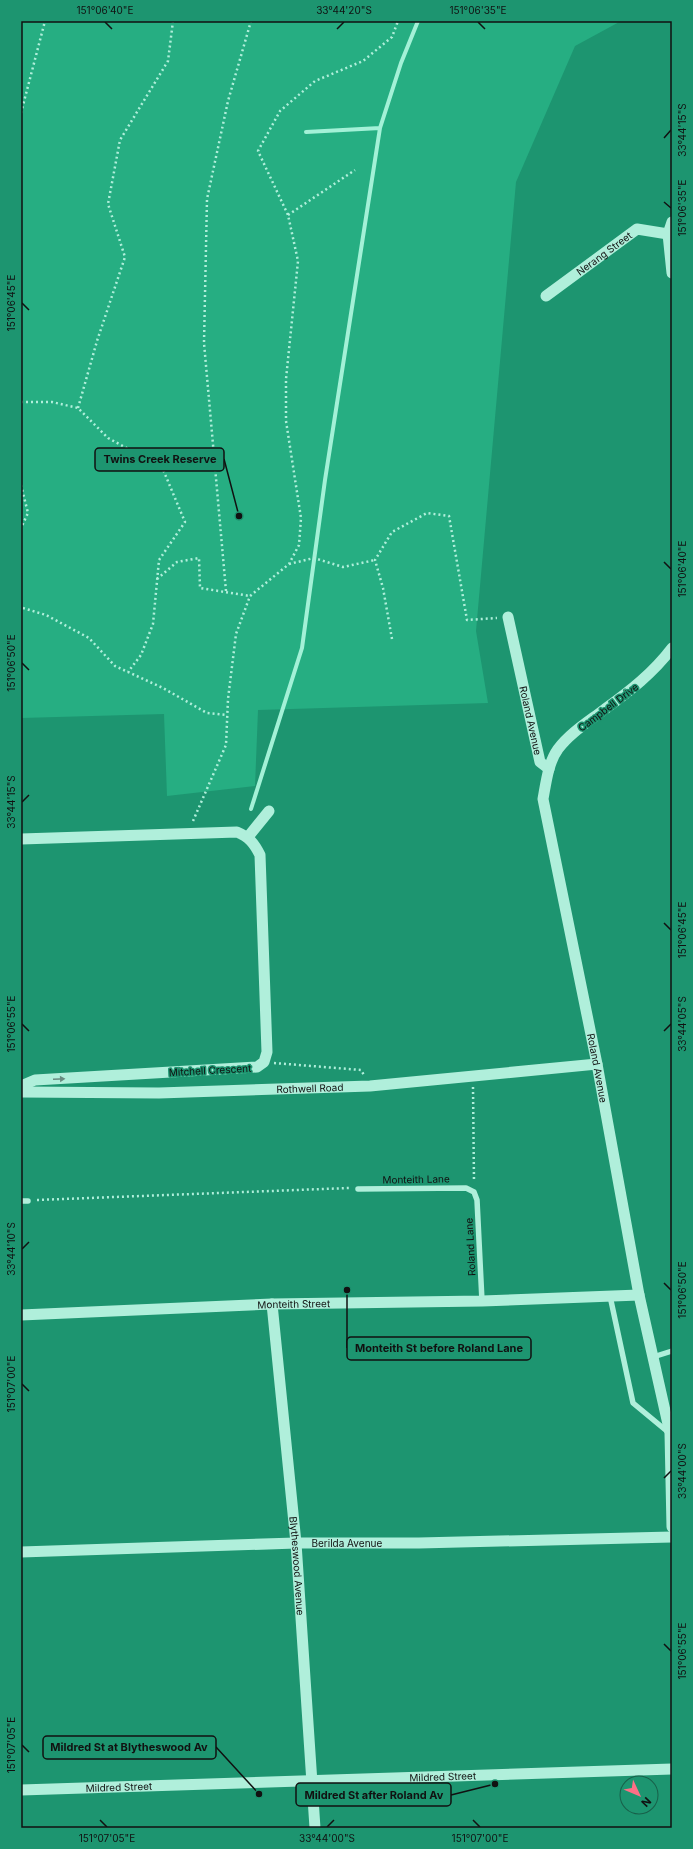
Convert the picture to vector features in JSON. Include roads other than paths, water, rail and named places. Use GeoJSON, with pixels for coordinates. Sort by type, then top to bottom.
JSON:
{"type":"FeatureCollection","features":[{"type":"Feature","properties":{"kind":"street"},"geometry":{"type":"LineString","coordinates":[[672,222],[668,234],[672,273]]}},
{"type":"Feature","properties":{"kind":"street","name":"Nerang Street"},"geometry":{"type":"LineString","coordinates":[[546,296],[637,229],[668,234]]}},
{"type":"Feature","properties":{"kind":"street","name":"Roland Avenue"},"geometry":{"type":"LineString","coordinates":[[508,617],[540,762],[549,769],[543,799],[597,1064],[639,1295],[670,1433],[672,1527]]}},
{"type":"Feature","properties":{"kind":"street","name":"Campbell Drive"},"geometry":{"type":"LineString","coordinates":[[549,769],[558,750],[572,733],[640,683],[672,648]]}},
{"type":"Feature","properties":{"kind":"street"},"geometry":{"type":"LineString","coordinates":[[21,839],[237,832],[248,837],[269,811]]}},
{"type":"Feature","properties":{"kind":"street","name":"Mitchell Crescent"},"geometry":{"type":"LineString","coordinates":[[21,1086],[35,1080],[257,1067],[264,1062],[267,1052],[260,855],[256,846],[248,837]]}},
{"type":"Feature","properties":{"kind":"street","name":"Rothwell Road"},"geometry":{"type":"LineString","coordinates":[[21,1092],[159,1093],[362,1086],[597,1064]]}},
{"type":"Feature","properties":{"kind":"street","name":"Monteith Street"},"geometry":{"type":"LineString","coordinates":[[21,1315],[272,1304],[482,1301],[639,1295]]}},
{"type":"Feature","properties":{"kind":"street","name":"Blytheswood Avenue"},"geometry":{"type":"LineString","coordinates":[[272,1304],[296,1543],[315,1828]]}},
{"type":"Feature","properties":{"kind":"street","name":"Berilda Avenue"},"geometry":{"type":"LineString","coordinates":[[21,1552],[296,1543],[419,1543],[672,1537]]}},
{"type":"Feature","properties":{"kind":"street","name":"Mildred Street"},"geometry":{"type":"LineString","coordinates":[[21,1790],[672,1769]]}},
{"type":"Feature","properties":{"kind":"lane","name":"Monteith Lane"},"geometry":{"type":"LineString","coordinates":[[358,1189],[466,1188],[474,1192]]}},
{"type":"Feature","properties":{"kind":"lane","name":"Roland Lane"},"geometry":{"type":"LineString","coordinates":[[474,1192],[477,1200],[482,1301]]}},
{"type":"Feature","properties":{"kind":"lane"},"geometry":{"type":"LineString","coordinates":[[21,1201],[28,1200]]}},
{"type":"Feature","properties":{"kind":"lane"},"geometry":{"type":"LineString","coordinates":[[610,1296],[633,1404],[670,1433]]}},
{"type":"Feature","properties":{"kind":"lane"},"geometry":{"type":"LineString","coordinates":[[652,1358],[672,1351]]}},
{"type":"Feature","properties":{"kind":"waterway"},"geometry":{"type":"LineString","coordinates":[[251,809],[302,648],[325,480],[380,128],[401,63],[418,21]]}},
{"type":"Feature","properties":{"kind":"waterway"},"geometry":{"type":"LineString","coordinates":[[306,132],[380,128]]}},
{"type":"Feature","properties":{"kind":"place","name":"Twins Creek Reserve"},"geometry":{"type":"Point","coordinates":[239,516]}},
{"type":"Feature","properties":{"kind":"place","name":"Monteith St before Roland Lane"},"geometry":{"type":"Point","coordinates":[347,1290]}},
{"type":"Feature","properties":{"kind":"place","name":"Mildred St after Roland Av"},"geometry":{"type":"Point","coordinates":[495,1784]}},
{"type":"Feature","properties":{"kind":"place","name":"Mildred St at Blytheswood Av"},"geometry":{"type":"Point","coordinates":[259,1794]}}]}
